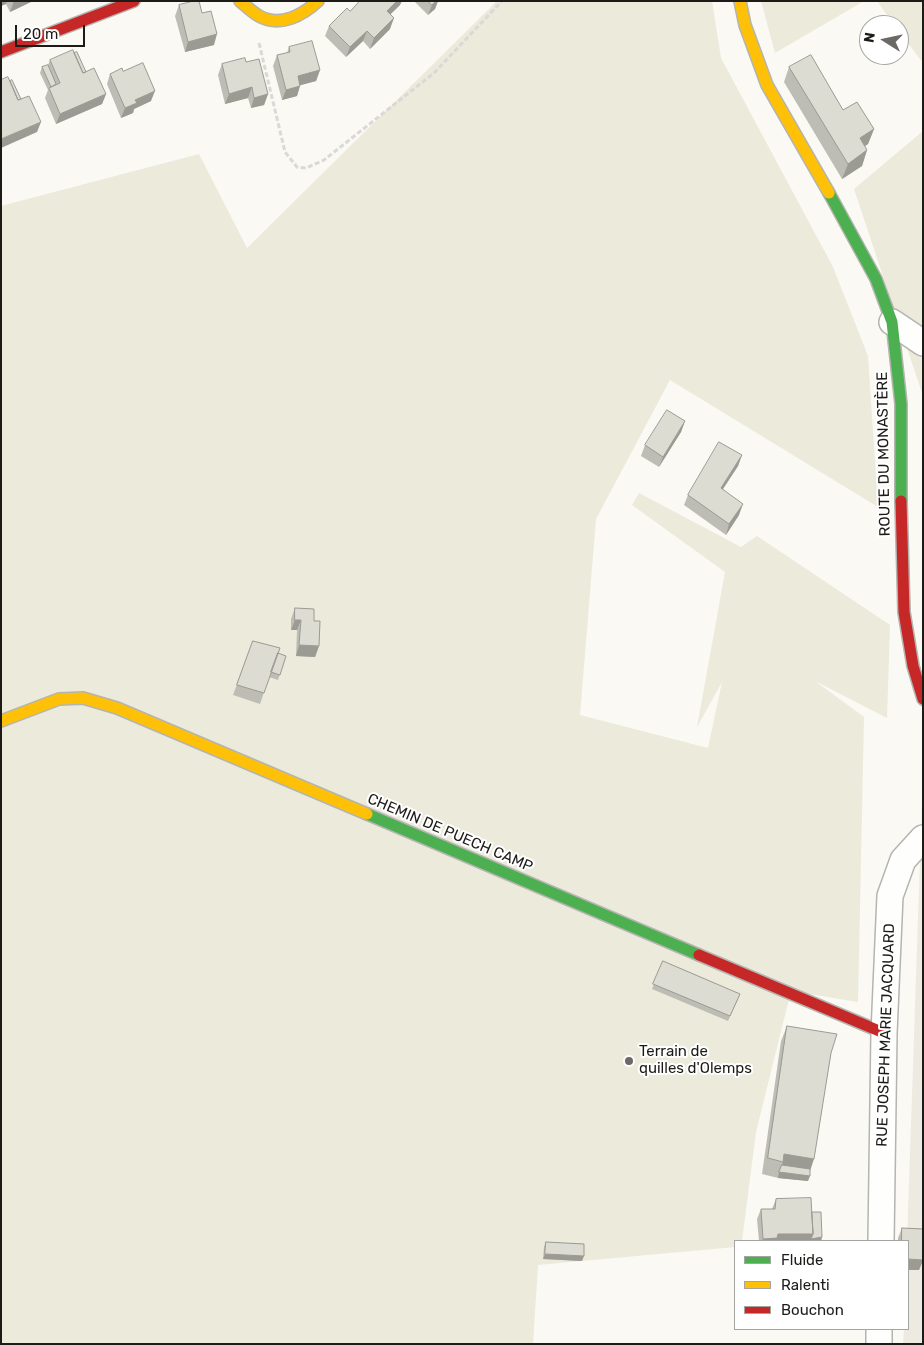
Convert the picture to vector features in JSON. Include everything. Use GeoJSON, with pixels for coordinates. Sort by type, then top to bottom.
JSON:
{"type":"FeatureCollection","features":[{"type":"Feature","properties":{"kind":"street"},"geometry":{"type":"LineString","coordinates":[[1,52],[134,1]]}},
{"type":"Feature","properties":{"kind":"street"},"geometry":{"type":"LineString","coordinates":[[240,1],[261,18],[286,21],[308,11],[318,1]]}},
{"type":"Feature","properties":{"kind":"street","name":"ROUTE DU MONASTÈRE"},"geometry":{"type":"LineString","coordinates":[[740,1],[745,25],[767,84],[876,279],[892,322],[901,404],[901,533],[904,612],[913,666],[923,700]]}},
{"type":"Feature","properties":{"kind":"street"},"geometry":{"type":"LineString","coordinates":[[892,322],[923,343]]}},
{"type":"Feature","properties":{"kind":"street","name":"CHEMIN DE PUECH CAMP"},"geometry":{"type":"LineString","coordinates":[[1,721],[59,699],[83,698],[117,708],[884,1033]]}},
{"type":"Feature","properties":{"kind":"street","name":"RUE JOSEPH MARIE JACQUARD"},"geometry":{"type":"LineString","coordinates":[[881,1240],[884,1033],[890,896],[903,860],[923,838]]}},
{"type":"Feature","properties":{"kind":"street"},"geometry":{"type":"LineString","coordinates":[[879,1330],[879,1344]]}},
{"type":"Feature","properties":{"kind":"path"},"geometry":{"type":"LineString","coordinates":[[261,18],[258,40],[285,152],[297,167],[306,168],[324,160],[434,73],[502,1]]}},
{"type":"Feature","properties":{"kind":"shaded area"},"geometry":{"type":"Polygon","coordinates":[[[497,1],[712,1],[721,58],[833,267],[868,356],[878,507],[670,380],[596,519],[580,715],[708,748],[722,682],[697,727],[725,572],[632,505],[639,493],[741,547],[757,536],[890,625],[887,718],[815,681],[864,717],[858,1002],[791,991],[756,1132],[742,1240],[734,1240],[734,1247],[538,1265],[533,1344],[1,1344],[1,206],[199,154],[247,248],[497,1]]]}},
{"type":"Feature","properties":{"kind":"shaded area"},"geometry":{"type":"Polygon","coordinates":[[[761,1],[864,1],[775,53],[761,1]]]}},
{"type":"Feature","properties":{"kind":"shaded area"},"geometry":{"type":"Polygon","coordinates":[[[877,1],[923,1],[923,63],[909,44],[909,15],[887,15],[877,1]]]}},
{"type":"Feature","properties":{"kind":"shaded area"},"geometry":{"type":"Polygon","coordinates":[[[923,131],[923,396],[854,189],[923,131]]]}},
{"type":"Feature","properties":{"kind":"shaded area"},"geometry":{"type":"Polygon","coordinates":[[[923,770],[923,1344],[903,1344],[904,1330],[909,1330],[909,1240],[907,1240],[923,770]]]}},
{"type":"Feature","properties":{"kind":"building"},"geometry":{"type":"Polygon","coordinates":[[[199,1],[202,13],[211,11],[217,34],[188,42],[179,5],[199,1]]]}},
{"type":"Feature","properties":{"kind":"building"},"geometry":{"type":"Polygon","coordinates":[[[360,1],[397,1],[387,11],[394,18],[374,38],[367,31],[350,47],[329,26],[347,8],[350,11],[360,1]]]}},
{"type":"Feature","properties":{"kind":"building"},"geometry":{"type":"Polygon","coordinates":[[[428,1],[436,1],[432,5],[428,1]]]}},
{"type":"Feature","properties":{"kind":"building"},"geometry":{"type":"Polygon","coordinates":[[[312,41],[320,70],[298,76],[300,86],[286,90],[277,55],[290,52],[289,47],[312,41]]]}},
{"type":"Feature","properties":{"kind":"building"},"geometry":{"type":"Polygon","coordinates":[[[73,50],[83,73],[94,68],[106,94],[60,114],[49,88],[60,83],[50,60],[73,50]]]}},
{"type":"Feature","properties":{"kind":"building"},"geometry":{"type":"Polygon","coordinates":[[[77,52],[86,72],[83,73],[74,53],[77,52]]]}},
{"type":"Feature","properties":{"kind":"building"},"geometry":{"type":"Polygon","coordinates":[[[811,55],[843,110],[857,102],[874,129],[860,138],[867,150],[848,164],[789,67],[811,55]]]}},
{"type":"Feature","properties":{"kind":"building"},"geometry":{"type":"Polygon","coordinates":[[[245,58],[246,62],[259,59],[268,94],[254,98],[252,87],[229,94],[222,64],[245,58]]]}},
{"type":"Feature","properties":{"kind":"building"},"geometry":{"type":"Polygon","coordinates":[[[143,63],[155,91],[135,100],[137,103],[125,108],[110,74],[122,68],[123,71],[143,63]]]}},
{"type":"Feature","properties":{"kind":"building"},"geometry":{"type":"Polygon","coordinates":[[[48,65],[56,84],[51,87],[42,67],[48,65]]]}},
{"type":"Feature","properties":{"kind":"building"},"geometry":{"type":"Polygon","coordinates":[[[8,77],[18,100],[29,96],[41,122],[1,139],[1,80],[8,77]]]}},
{"type":"Feature","properties":{"kind":"building"},"geometry":{"type":"Polygon","coordinates":[[[12,80],[21,99],[18,100],[10,81],[12,80]]]}},
{"type":"Feature","properties":{"kind":"building"},"geometry":{"type":"Polygon","coordinates":[[[667,410],[685,421],[663,457],[645,445],[667,410]]]}},
{"type":"Feature","properties":{"kind":"building"},"geometry":{"type":"Polygon","coordinates":[[[719,442],[742,455],[721,488],[743,504],[729,524],[688,495],[719,442]]]}},
{"type":"Feature","properties":{"kind":"building"},"geometry":{"type":"Polygon","coordinates":[[[295,608],[314,609],[314,621],[320,621],[319,646],[299,645],[301,620],[295,620],[295,608]]]}},
{"type":"Feature","properties":{"kind":"building"},"geometry":{"type":"Polygon","coordinates":[[[253,641],[280,648],[264,693],[237,685],[253,641]]]}},
{"type":"Feature","properties":{"kind":"building"},"geometry":{"type":"Polygon","coordinates":[[[278,653],[286,656],[280,675],[271,672],[278,653]]]}},
{"type":"Feature","properties":{"kind":"building"},"geometry":{"type":"Polygon","coordinates":[[[663,961],[740,994],[730,1016],[653,984],[663,961]]]}},
{"type":"Feature","properties":{"kind":"building"},"geometry":{"type":"Polygon","coordinates":[[[787,1026],[837,1034],[831,1053],[814,1159],[784,1154],[783,1162],[768,1158],[787,1026]]]}},
{"type":"Feature","properties":{"kind":"building"},"geometry":{"type":"Polygon","coordinates":[[[782,1165],[810,1169],[810,1176],[779,1172],[782,1165]]]}},
{"type":"Feature","properties":{"kind":"building"},"geometry":{"type":"Polygon","coordinates":[[[811,1198],[813,1234],[778,1234],[777,1238],[763,1239],[761,1209],[775,1209],[776,1199],[811,1198]]]}},
{"type":"Feature","properties":{"kind":"building"},"geometry":{"type":"Polygon","coordinates":[[[812,1212],[821,1212],[822,1237],[811,1239],[813,1234],[812,1212]]]}},
{"type":"Feature","properties":{"kind":"building"},"geometry":{"type":"Polygon","coordinates":[[[902,1228],[923,1229],[923,1260],[909,1259],[909,1240],[902,1240],[902,1228]]]}},
{"type":"Feature","properties":{"kind":"building"},"geometry":{"type":"Polygon","coordinates":[[[546,1242],[584,1244],[584,1256],[545,1254],[546,1242]]]}},
{"type":"Feature","properties":{"kind":"traffic: fast"},"geometry":{"type":"LineString","coordinates":[[829,193],[876,279],[892,322],[901,404],[901,501]]}},
{"type":"Feature","properties":{"kind":"traffic: fast"},"geometry":{"type":"LineString","coordinates":[[367,814],[699,955]]}},
{"type":"Feature","properties":{"kind":"traffic: slow"},"geometry":{"type":"LineString","coordinates":[[240,1],[259,16],[275,21],[298,15],[318,1]]}},
{"type":"Feature","properties":{"kind":"traffic: slow"},"geometry":{"type":"LineString","coordinates":[[740,1],[745,25],[767,85],[829,193]]}},
{"type":"Feature","properties":{"kind":"traffic: slow"},"geometry":{"type":"LineString","coordinates":[[1,721],[59,699],[83,698],[117,708],[367,814]]}},
{"type":"Feature","properties":{"kind":"traffic: jam"},"geometry":{"type":"LineString","coordinates":[[1,52],[134,1]]}},
{"type":"Feature","properties":{"kind":"traffic: jam"},"geometry":{"type":"LineString","coordinates":[[901,501],[904,612],[913,666],[923,699]]}},
{"type":"Feature","properties":{"kind":"traffic: jam"},"geometry":{"type":"LineString","coordinates":[[699,955],[884,1033]]}},
{"type":"Feature","properties":{"kind":"place","name":"Terrain de quilles d'Olemps"},"geometry":{"type":"Point","coordinates":[629,1061]}}]}
